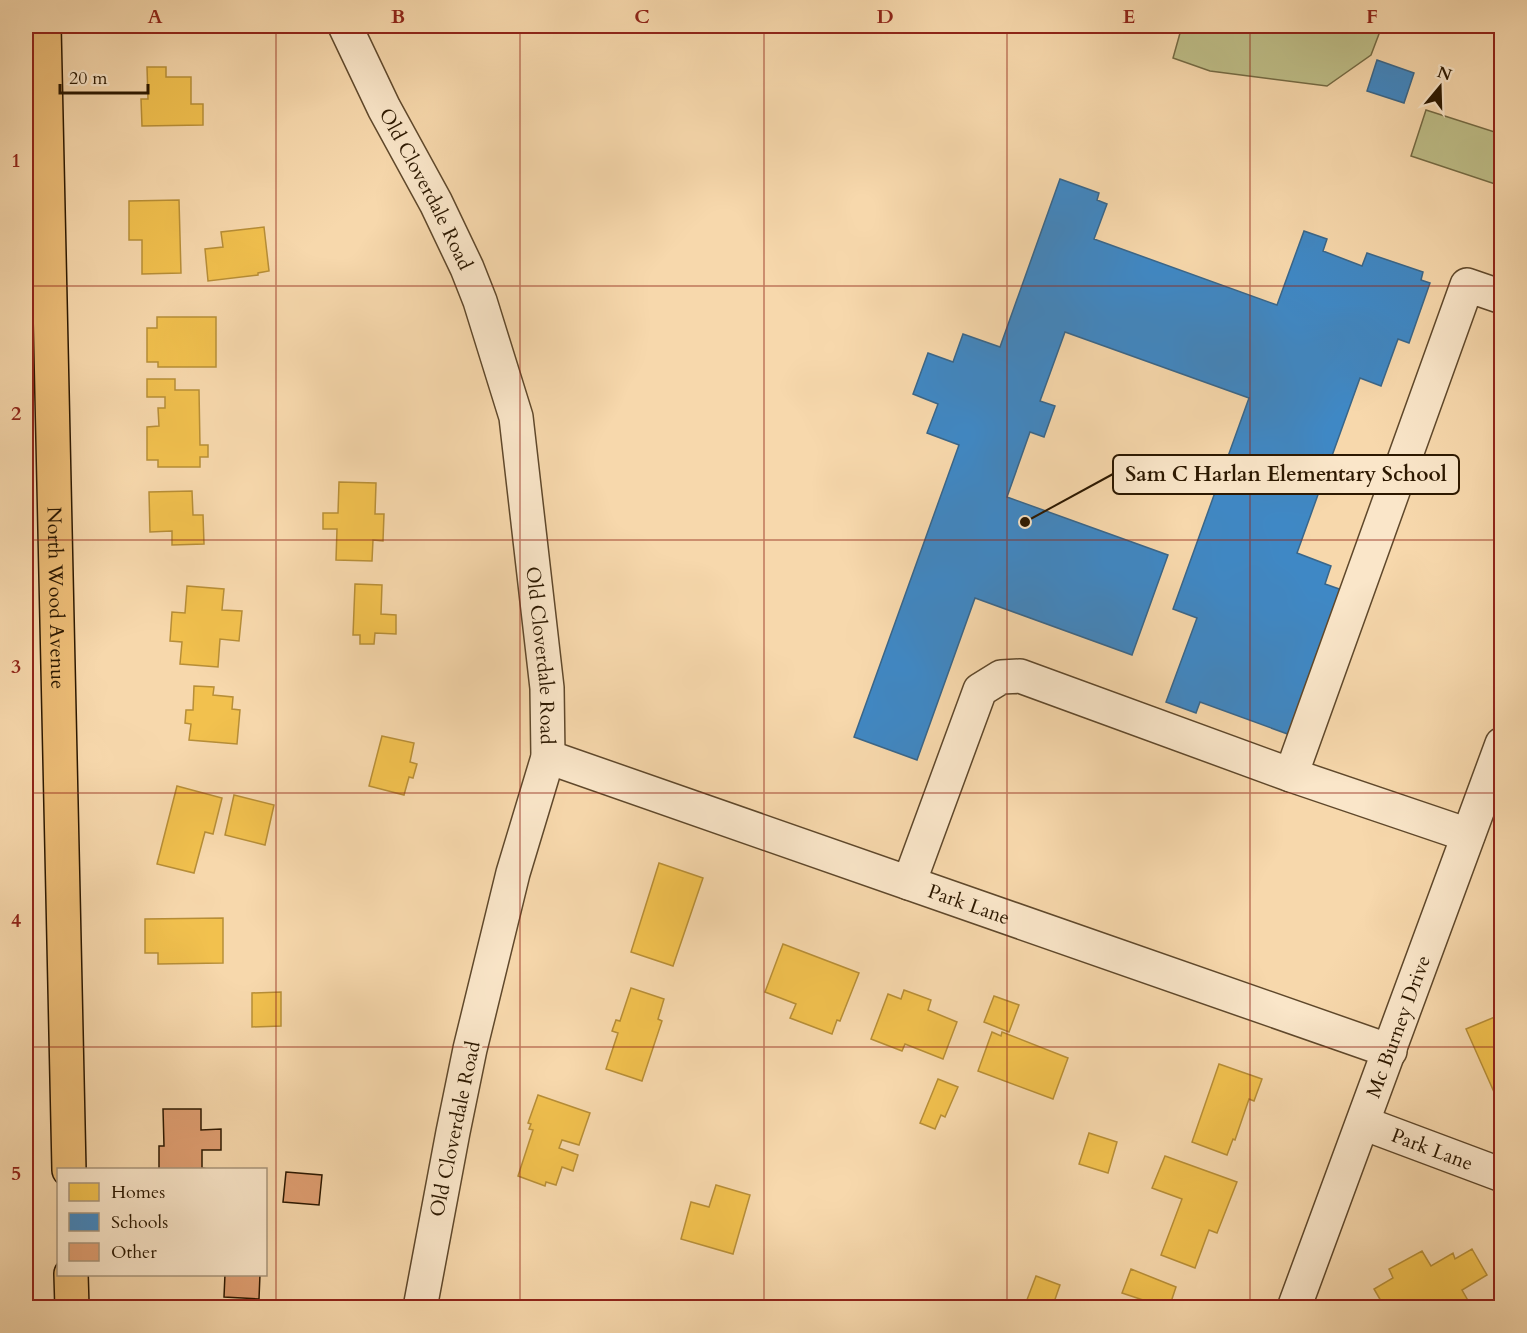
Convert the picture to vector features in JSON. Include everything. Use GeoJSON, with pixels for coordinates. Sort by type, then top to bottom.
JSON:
{"type":"FeatureCollection","features":[{"type":"Feature","properties":{"kind":"main road","name":"North Wood Avenue"},"geometry":{"type":"LineString","coordinates":[[44,26],[69,1168]]}},
{"type":"Feature","properties":{"kind":"main road"},"geometry":{"type":"LineString","coordinates":[[71,1276],[72,1308]]}},
{"type":"Feature","properties":{"kind":"street","name":"Old Cloverdale Road"},"geometry":{"type":"LineString","coordinates":[[345,26],[384,108],[436,203],[466,268],[480,301],[516,417],[547,688],[548,757],[513,873],[470,1049],[420,1308]]}},
{"type":"Feature","properties":{"kind":"street"},"geometry":{"type":"LineString","coordinates":[[1292,775],[1467,285],[1502,297]]}},
{"type":"Feature","properties":{"kind":"street"},"geometry":{"type":"LineString","coordinates":[[909,883],[980,690],[1000,677],[1020,676],[1292,775],[1468,835]]}},
{"type":"Feature","properties":{"kind":"street","name":"Mc Burney Drive"},"geometry":{"type":"LineString","coordinates":[[1294,1308],[1502,744]]}},
{"type":"Feature","properties":{"kind":"street","name":"Park Lane"},"geometry":{"type":"LineString","coordinates":[[548,757],[1390,1051]]}},
{"type":"Feature","properties":{"kind":"street","name":"Park Lane"},"geometry":{"type":"LineString","coordinates":[[1363,1123],[1502,1175]]}},
{"type":"Feature","properties":{"kind":"green space"},"geometry":{"type":"Polygon","coordinates":[[[1182,26],[1382,26],[1371,55],[1327,86],[1210,71],[1173,58],[1182,26]]]}},
{"type":"Feature","properties":{"kind":"green space"},"geometry":{"type":"Polygon","coordinates":[[[1426,110],[1501,134],[1501,186],[1411,156],[1426,110]]]}},
{"type":"Feature","properties":{"kind":"building: Homes"},"geometry":{"type":"Polygon","coordinates":[[[147,67],[166,67],[166,77],[191,77],[191,104],[203,104],[203,125],[142,126],[141,99],[148,99],[147,67]]]}},
{"type":"Feature","properties":{"kind":"building: Homes"},"geometry":{"type":"Polygon","coordinates":[[[179,200],[181,273],[142,274],[142,240],[129,240],[129,201],[179,200]]]}},
{"type":"Feature","properties":{"kind":"building: Homes"},"geometry":{"type":"Polygon","coordinates":[[[264,227],[269,271],[258,273],[258,275],[208,281],[205,249],[223,247],[221,232],[264,227]]]}},
{"type":"Feature","properties":{"kind":"building: Homes"},"geometry":{"type":"Polygon","coordinates":[[[157,317],[216,317],[216,367],[158,367],[158,362],[147,362],[147,328],[157,328],[157,317]]]}},
{"type":"Feature","properties":{"kind":"building: Homes"},"geometry":{"type":"Polygon","coordinates":[[[147,379],[175,379],[175,390],[199,390],[200,445],[208,445],[208,457],[200,457],[200,467],[158,467],[158,460],[147,460],[147,427],[159,426],[158,408],[165,408],[165,397],[147,397],[147,379]]]}},
{"type":"Feature","properties":{"kind":"building: Homes"},"geometry":{"type":"Polygon","coordinates":[[[339,482],[376,483],[375,514],[384,514],[383,541],[373,540],[372,561],[336,560],[337,529],[323,529],[323,513],[338,513],[339,482]]]}},
{"type":"Feature","properties":{"kind":"building: Homes"},"geometry":{"type":"Polygon","coordinates":[[[192,491],[193,515],[203,515],[204,544],[172,545],[172,531],[150,532],[149,492],[192,491]]]}},
{"type":"Feature","properties":{"kind":"building: Homes"},"geometry":{"type":"Polygon","coordinates":[[[355,584],[382,585],[381,614],[396,615],[396,634],[375,633],[374,644],[360,644],[360,635],[353,635],[355,584]]]}},
{"type":"Feature","properties":{"kind":"building: Homes"},"geometry":{"type":"Polygon","coordinates":[[[187,586],[224,589],[222,610],[242,611],[239,641],[220,639],[218,667],[180,664],[182,642],[170,641],[172,612],[185,613],[187,586]]]}},
{"type":"Feature","properties":{"kind":"building: Homes"},"geometry":{"type":"Polygon","coordinates":[[[194,686],[214,687],[213,695],[233,697],[232,709],[240,710],[237,744],[189,740],[191,724],[185,723],[186,710],[193,710],[194,686]]]}},
{"type":"Feature","properties":{"kind":"building: Homes"},"geometry":{"type":"Polygon","coordinates":[[[382,736],[414,743],[410,762],[417,764],[413,778],[409,777],[404,795],[369,786],[382,736]]]}},
{"type":"Feature","properties":{"kind":"building: Homes"},"geometry":{"type":"Polygon","coordinates":[[[177,786],[222,798],[213,834],[205,832],[194,873],[157,864],[177,786]]]}},
{"type":"Feature","properties":{"kind":"building: Homes"},"geometry":{"type":"Polygon","coordinates":[[[234,795],[274,805],[265,845],[225,835],[234,795]]]}},
{"type":"Feature","properties":{"kind":"building: Homes"},"geometry":{"type":"Polygon","coordinates":[[[659,863],[703,878],[673,966],[631,952],[659,863]]]}},
{"type":"Feature","properties":{"kind":"building: Homes"},"geometry":{"type":"Polygon","coordinates":[[[223,918],[223,963],[158,964],[158,953],[145,953],[145,919],[223,918]]]}},
{"type":"Feature","properties":{"kind":"building: Homes"},"geometry":{"type":"Polygon","coordinates":[[[783,944],[859,973],[840,1021],[837,1020],[832,1034],[790,1018],[796,1004],[765,992],[783,944]]]}},
{"type":"Feature","properties":{"kind":"building: Homes"},"geometry":{"type":"Polygon","coordinates":[[[631,988],[664,999],[658,1019],[662,1021],[642,1081],[606,1069],[618,1033],[612,1031],[616,1020],[620,1021],[631,988]]]}},
{"type":"Feature","properties":{"kind":"building: Homes"},"geometry":{"type":"Polygon","coordinates":[[[904,990],[931,1000],[928,1010],[957,1022],[943,1059],[905,1044],[902,1051],[871,1039],[888,994],[901,999],[904,990]]]}},
{"type":"Feature","properties":{"kind":"building: Homes"},"geometry":{"type":"Polygon","coordinates":[[[281,992],[281,1026],[252,1027],[252,993],[281,992]]]}},
{"type":"Feature","properties":{"kind":"building: Homes"},"geometry":{"type":"Polygon","coordinates":[[[994,996],[1019,1005],[1009,1032],[984,1022],[994,996]]]}},
{"type":"Feature","properties":{"kind":"building: Homes"},"geometry":{"type":"Polygon","coordinates":[[[1502,1014],[1502,1088],[1494,1092],[1466,1029],[1502,1014]]]}},
{"type":"Feature","properties":{"kind":"building: Homes"},"geometry":{"type":"Polygon","coordinates":[[[992,1032],[1001,1036],[1002,1032],[1068,1058],[1053,1099],[978,1071],[992,1032]]]}},
{"type":"Feature","properties":{"kind":"building: Homes"},"geometry":{"type":"Polygon","coordinates":[[[1219,1064],[1262,1079],[1254,1101],[1249,1099],[1235,1140],[1233,1139],[1227,1155],[1192,1142],[1219,1064]]]}},
{"type":"Feature","properties":{"kind":"building: Homes"},"geometry":{"type":"Polygon","coordinates":[[[938,1079],[958,1087],[945,1117],[941,1115],[935,1129],[920,1123],[938,1079]]]}},
{"type":"Feature","properties":{"kind":"building: Homes"},"geometry":{"type":"Polygon","coordinates":[[[538,1095],[590,1113],[579,1145],[562,1140],[559,1148],[578,1155],[573,1171],[562,1167],[556,1185],[546,1182],[545,1186],[518,1176],[533,1130],[529,1129],[531,1124],[528,1123],[538,1095]]]}},
{"type":"Feature","properties":{"kind":"building: Homes"},"geometry":{"type":"Polygon","coordinates":[[[1089,1133],[1117,1142],[1108,1173],[1079,1164],[1089,1133]]]}},
{"type":"Feature","properties":{"kind":"building: Homes"},"geometry":{"type":"Polygon","coordinates":[[[1165,1156],[1237,1182],[1217,1233],[1209,1230],[1195,1268],[1161,1255],[1182,1199],[1152,1188],[1165,1156]]]}},
{"type":"Feature","properties":{"kind":"building: Homes"},"geometry":{"type":"Polygon","coordinates":[[[716,1185],[750,1195],[733,1254],[681,1239],[691,1202],[709,1207],[716,1185]]]}},
{"type":"Feature","properties":{"kind":"building: Homes"},"geometry":{"type":"Polygon","coordinates":[[[1472,1249],[1487,1275],[1462,1290],[1470,1304],[1464,1308],[1440,1308],[1438,1304],[1431,1308],[1385,1308],[1374,1289],[1393,1278],[1389,1269],[1422,1251],[1431,1266],[1453,1253],[1455,1259],[1472,1249]]]}},
{"type":"Feature","properties":{"kind":"building: Homes"},"geometry":{"type":"Polygon","coordinates":[[[1131,1269],[1176,1287],[1171,1302],[1185,1308],[1140,1308],[1143,1300],[1122,1293],[1131,1269]]]}},
{"type":"Feature","properties":{"kind":"building: Homes"},"geometry":{"type":"Polygon","coordinates":[[[1036,1276],[1060,1285],[1052,1308],[1032,1308],[1025,1305],[1036,1276]]]}},
{"type":"Feature","properties":{"kind":"building: Schools"},"geometry":{"type":"Polygon","coordinates":[[[1377,60],[1414,73],[1404,103],[1367,91],[1377,60]]]}},
{"type":"Feature","properties":{"kind":"building: Schools"},"geometry":{"type":"Polygon","coordinates":[[[1060,179],[1099,193],[1097,200],[1107,204],[1094,239],[1277,305],[1304,231],[1327,239],[1323,251],[1362,266],[1367,253],[1423,272],[1421,280],[1430,283],[1409,343],[1398,339],[1381,386],[1360,378],[1297,553],[1331,566],[1325,584],[1345,591],[1293,736],[1200,702],[1196,713],[1166,702],[1197,618],[1173,609],[1249,398],[1065,332],[1040,401],[1055,406],[1044,437],[1030,432],[1007,497],[1168,555],[1132,655],[975,598],[917,760],[854,737],[959,445],[927,433],[938,404],[913,394],[928,353],[953,362],[963,334],[1000,347],[1060,179]]]}},
{"type":"Feature","properties":{"kind":"building: Other"},"geometry":{"type":"Polygon","coordinates":[[[163,1109],[201,1109],[201,1130],[221,1129],[221,1150],[202,1150],[202,1168],[159,1168],[159,1146],[164,1146],[163,1109]]]}},
{"type":"Feature","properties":{"kind":"building: Other"},"geometry":{"type":"Polygon","coordinates":[[[286,1172],[322,1175],[319,1205],[283,1202],[286,1172]]]}},
{"type":"Feature","properties":{"kind":"building: Other"},"geometry":{"type":"Polygon","coordinates":[[[225,1276],[260,1276],[259,1299],[224,1297],[225,1276]]]}},
{"type":"Feature","properties":{"kind":"place","name":"Sam C Harlan Elementary School"},"geometry":{"type":"Point","coordinates":[1025,522]}}]}
